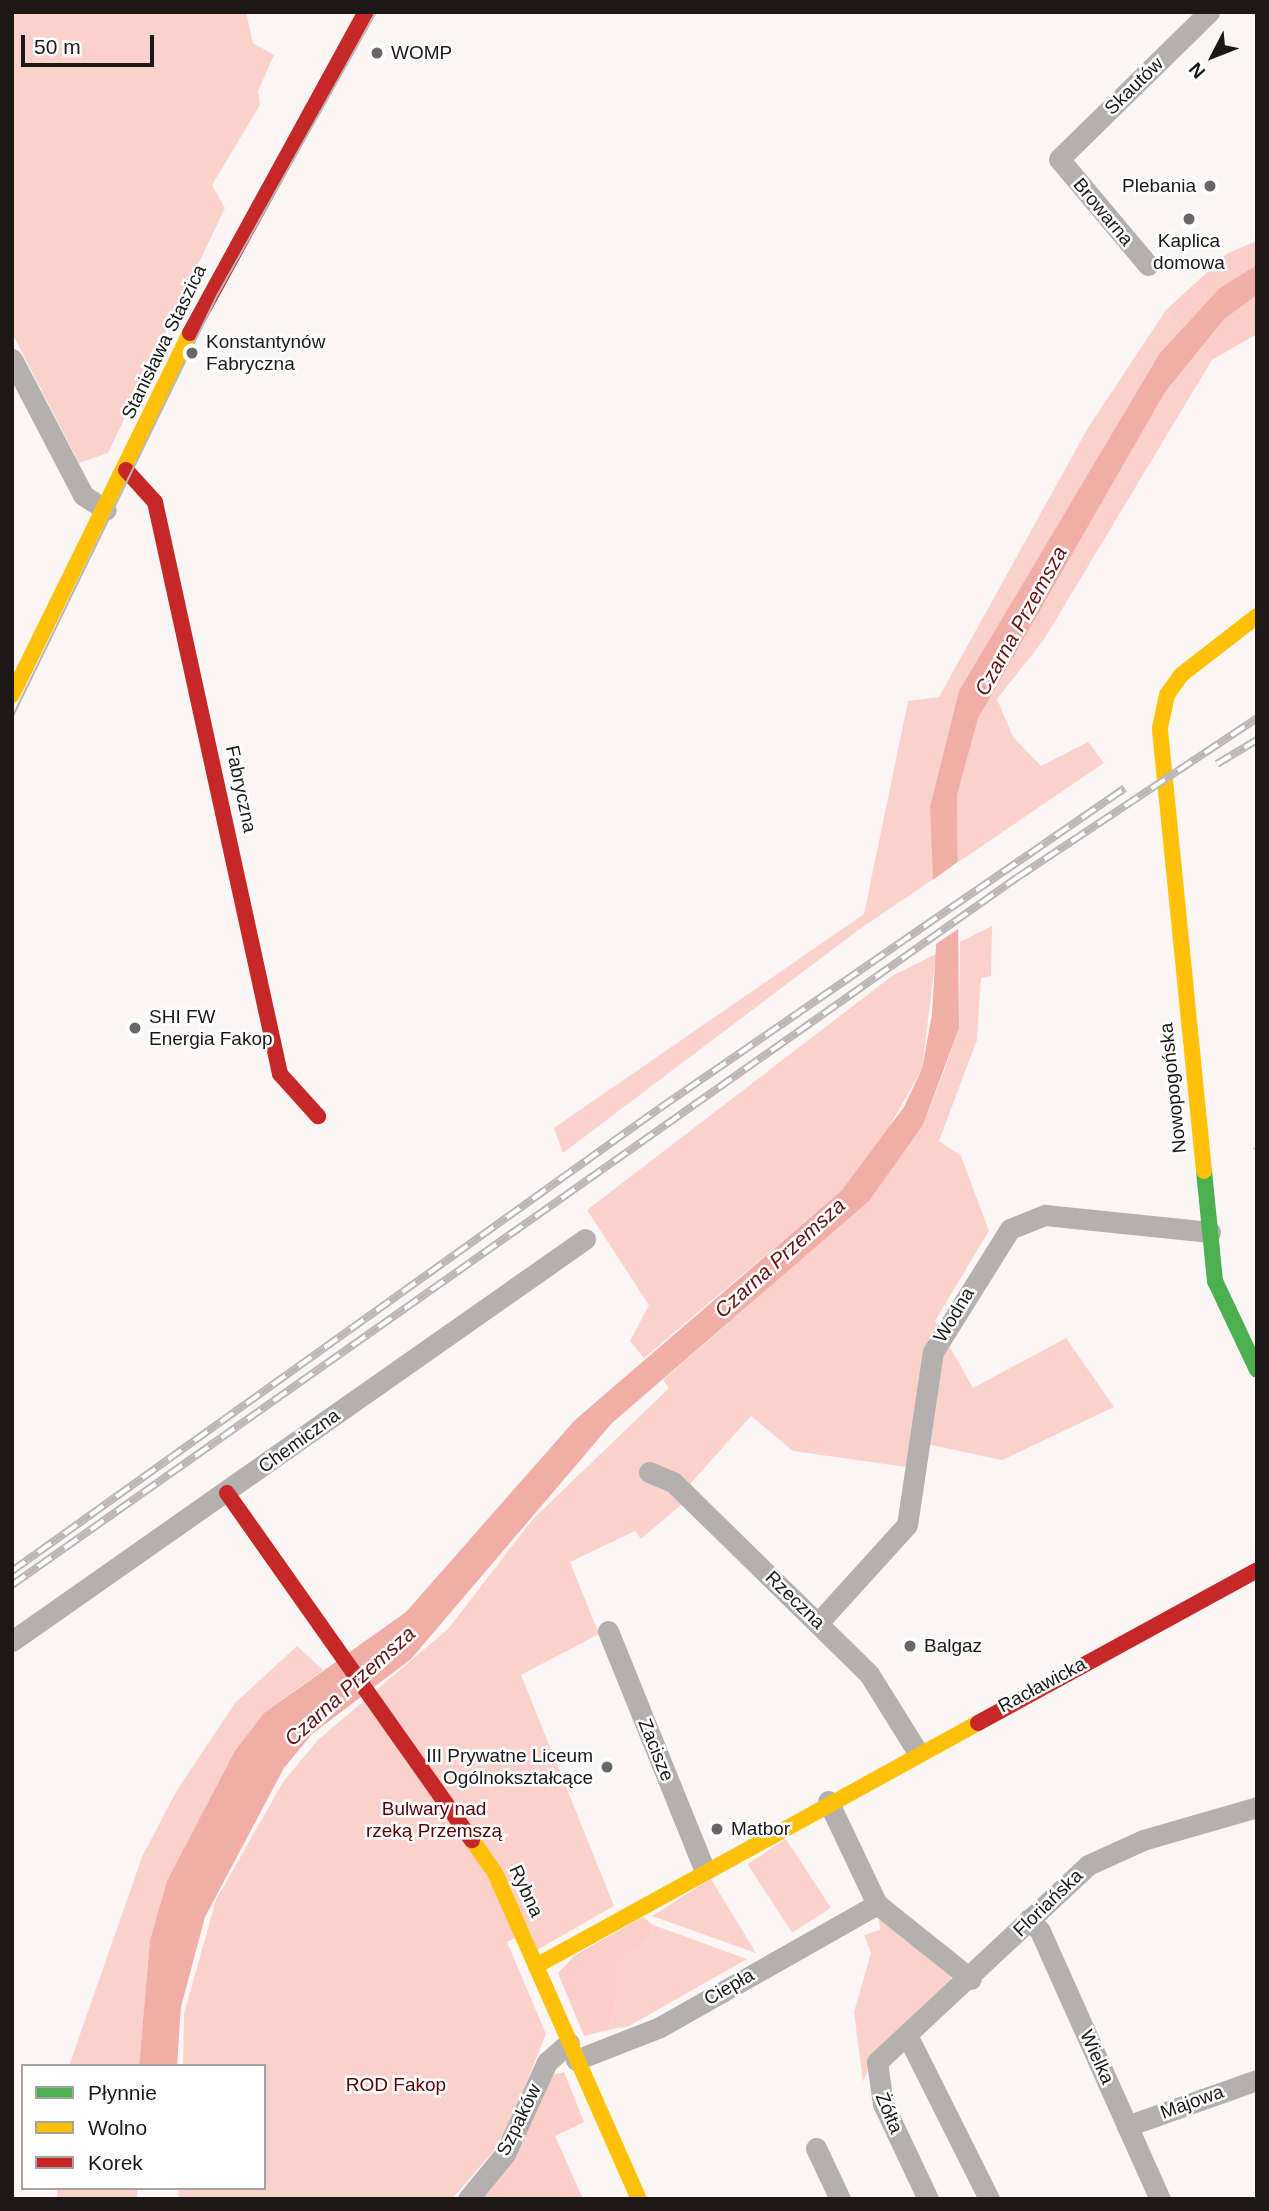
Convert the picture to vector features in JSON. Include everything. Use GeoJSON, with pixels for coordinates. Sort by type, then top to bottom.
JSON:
{"type":"FeatureCollection","features":[{"type":"Feature","properties":{"kind":"street","name":"Stanisława Staszica"},"geometry":{"type":"LineString","coordinates":[[12,695],[126,471],[217,279],[366,12]]}},
{"type":"Feature","properties":{"kind":"street","name":"Skautów"},"geometry":{"type":"LineString","coordinates":[[1059,159],[1209,12]]}},
{"type":"Feature","properties":{"kind":"street","name":"Browarna"},"geometry":{"type":"LineString","coordinates":[[1059,159],[1148,265]]}},
{"type":"Feature","properties":{"kind":"street"},"geometry":{"type":"LineString","coordinates":[[12,359],[19,388],[83,495],[106,510]]}},
{"type":"Feature","properties":{"kind":"street","name":"Fabryczna"},"geometry":{"type":"LineString","coordinates":[[126,471],[155,502],[280,1074],[318,1116]]}},
{"type":"Feature","properties":{"kind":"street","name":"Nowopogońska"},"geometry":{"type":"LineString","coordinates":[[1257,616],[1210,649],[1167,695],[1160,727],[1218,1297],[1257,1370]]}},
{"type":"Feature","properties":{"kind":"street","name":"Wodna"},"geometry":{"type":"LineString","coordinates":[[818,1623],[907,1525],[933,1352],[1010,1229],[1045,1215],[1210,1232]]}},
{"type":"Feature","properties":{"kind":"street","name":"Chemiczna"},"geometry":{"type":"LineString","coordinates":[[12,1641],[227,1493],[585,1239]]}},
{"type":"Feature","properties":{"kind":"street","name":"Rzeczna"},"geometry":{"type":"LineString","coordinates":[[649,1472],[673,1482],[869,1674],[918,1751]]}},
{"type":"Feature","properties":{"kind":"street","name":"Rybna"},"geometry":{"type":"LineString","coordinates":[[227,1493],[495,1873],[639,2199]]}},
{"type":"Feature","properties":{"kind":"street","name":"Racławicka"},"geometry":{"type":"LineString","coordinates":[[536,1966],[704,1869],[918,1751],[1257,1570]]}},
{"type":"Feature","properties":{"kind":"street","name":"Zacisze"},"geometry":{"type":"LineString","coordinates":[[608,1631],[704,1869]]}},
{"type":"Feature","properties":{"kind":"street"},"geometry":{"type":"LineString","coordinates":[[828,1801],[877,1904],[971,1979]]}},
{"type":"Feature","properties":{"kind":"street","name":"Floriańska"},"geometry":{"type":"LineString","coordinates":[[907,2035],[971,1979],[1029,1919],[1088,1865],[1117,1850],[1257,1807]]}},
{"type":"Feature","properties":{"kind":"street","name":"Ciepła"},"geometry":{"type":"LineString","coordinates":[[573,2051],[660,2027],[877,1904]]}},
{"type":"Feature","properties":{"kind":"street","name":"Wielka"},"geometry":{"type":"LineString","coordinates":[[1029,1919],[1040,1931],[1160,2199]]}},
{"type":"Feature","properties":{"kind":"street"},"geometry":{"type":"LineString","coordinates":[[907,2035],[989,2199]]}},
{"type":"Feature","properties":{"kind":"street","name":"Żółta"},"geometry":{"type":"LineString","coordinates":[[907,2035],[877,2062],[876,2083],[928,2199]]}},
{"type":"Feature","properties":{"kind":"street","name":"Szpaków"},"geometry":{"type":"LineString","coordinates":[[468,2199],[505,2154],[547,2062],[573,2051]]}},
{"type":"Feature","properties":{"kind":"street","name":"Majowa"},"geometry":{"type":"LineString","coordinates":[[1127,2126],[1257,2080]]}},
{"type":"Feature","properties":{"kind":"street"},"geometry":{"type":"LineString","coordinates":[[817,2148],[840,2199]]}},
{"type":"Feature","properties":{"kind":"green space"},"geometry":{"type":"Polygon","coordinates":[[[12,12],[246,12],[253,43],[274,55],[258,91],[260,105],[212,185],[225,208],[108,453],[79,463],[12,333],[12,12]]]}},
{"type":"Feature","properties":{"kind":"green space"},"geometry":{"type":"Polygon","coordinates":[[[1166,310],[1212,360],[1043,641],[997,699],[1013,737],[1041,766],[1088,742],[1104,763],[857,931],[563,1153],[554,1128],[864,914],[908,701],[939,697],[1089,426],[1166,310]]]}},
{"type":"Feature","properties":{"kind":"green space"},"geometry":{"type":"Polygon","coordinates":[[[992,926],[991,976],[981,978],[977,1040],[939,1141],[961,1156],[989,1231],[935,1321],[973,1388],[1066,1338],[1114,1407],[1002,1460],[912,1441],[906,1467],[793,1451],[751,1416],[691,1483],[681,1505],[641,1539],[635,1531],[570,1562],[599,1634],[521,1675],[614,1906],[537,1950],[530,1931],[507,1942],[546,2034],[503,2140],[452,2199],[178,2199],[179,2190],[266,2190],[266,2064],[183,2064],[184,2013],[216,1900],[283,1782],[318,1740],[448,1629],[533,1519],[669,1388],[663,1380],[869,1200],[923,1125],[944,1071],[959,1028],[960,942],[992,926]]]}},
{"type":"Feature","properties":{"kind":"green space"},"geometry":{"type":"Polygon","coordinates":[[[936,954],[922,1069],[875,1152],[842,1190],[644,1358],[630,1341],[649,1305],[587,1210],[892,976],[936,954]]]}},
{"type":"Feature","properties":{"kind":"green space"},"geometry":{"type":"Polygon","coordinates":[[[297,1646],[323,1670],[264,1713],[167,1881],[150,1940],[139,2064],[70,2064],[142,1857],[177,1790],[235,1703],[297,1646]]]}},
{"type":"Feature","properties":{"kind":"green space"},"geometry":{"type":"Polygon","coordinates":[[[786,1839],[831,1908],[792,1933],[747,1864],[786,1839]]]}},
{"type":"Feature","properties":{"kind":"green space"},"geometry":{"type":"Polygon","coordinates":[[[711,1879],[756,1953],[652,1916],[711,1879]]]}},
{"type":"Feature","properties":{"kind":"green space"},"geometry":{"type":"Polygon","coordinates":[[[879,1919],[949,1971],[953,1985],[873,2057],[863,2082],[854,2012],[871,1953],[864,1935],[880,1930],[879,1919]]]}},
{"type":"Feature","properties":{"kind":"green space"},"geometry":{"type":"Polygon","coordinates":[[[653,1925],[747,1959],[629,2026],[608,2030],[617,1999],[616,1964],[648,1939],[653,1925]]]}},
{"type":"Feature","properties":{"kind":"green space"},"geometry":{"type":"Polygon","coordinates":[[[57,2190],[137,2190],[137,2199],[57,2199],[57,2190]]]}},
{"type":"Feature","properties":{"kind":"shaded area"},"geometry":{"type":"Polygon","coordinates":[[[1257,241],[1257,334],[1212,360],[1166,310],[1228,253],[1257,241]]]}},
{"type":"Feature","properties":{"kind":"shaded area"},"geometry":{"type":"Polygon","coordinates":[[[643,1917],[653,1925],[648,1939],[617,1964],[617,1999],[608,2030],[584,2036],[558,1973],[574,1956],[643,1917]]]}},
{"type":"Feature","properties":{"kind":"shaded area"},"geometry":{"type":"Polygon","coordinates":[[[564,2072],[584,2122],[555,2136],[583,2199],[481,2199],[552,2075],[564,2072]]]}},
{"type":"Feature","properties":{"kind":"water","name":"Czarna Przemsza"},"geometry":{"type":"Polygon","coordinates":[[[1257,265],[1257,295],[1224,319],[1165,392],[978,718],[957,795],[959,1028],[923,1125],[869,1201],[612,1423],[411,1659],[312,1734],[284,1768],[205,1917],[181,2007],[177,2064],[139,2064],[150,1940],[167,1881],[235,1751],[264,1713],[406,1612],[575,1420],[842,1190],[904,1107],[922,1069],[932,1014],[936,947],[930,807],[959,691],[1160,353],[1220,288],[1257,265]]]}},
{"type":"Feature","properties":{"kind":"pier"},"geometry":{"type":"Polygon","coordinates":[[[959,861],[964,925],[933,946],[930,882],[959,861]]]}},
{"type":"Feature","properties":{"kind":"tram line"},"geometry":{"type":"LineString","coordinates":[[12,718],[218,294],[376,12]]}},
{"type":"Feature","properties":{"kind":"railway"},"geometry":{"type":"LineString","coordinates":[[12,1585],[1018,877],[1257,718]]}},
{"type":"Feature","properties":{"kind":"railway"},"geometry":{"type":"LineString","coordinates":[[1217,764],[1257,740]]}},
{"type":"Feature","properties":{"kind":"railway"},"geometry":{"type":"LineString","coordinates":[[12,1571],[660,1108],[1125,788]]}},
{"type":"Feature","properties":{"kind":"traffic: fast"},"geometry":{"type":"LineString","coordinates":[[1204,1171],[1215,1281],[1257,1370]]}},
{"type":"Feature","properties":{"kind":"traffic: slow"},"geometry":{"type":"LineString","coordinates":[[12,695],[190,333]]}},
{"type":"Feature","properties":{"kind":"traffic: slow"},"geometry":{"type":"LineString","coordinates":[[1204,1171],[1160,728],[1167,695],[1181,675],[1257,616]]}},
{"type":"Feature","properties":{"kind":"traffic: slow"},"geometry":{"type":"LineString","coordinates":[[536,1966],[978,1723]]}},
{"type":"Feature","properties":{"kind":"traffic: slow"},"geometry":{"type":"LineString","coordinates":[[472,1840],[495,1873],[639,2199]]}},
{"type":"Feature","properties":{"kind":"traffic: jam"},"geometry":{"type":"LineString","coordinates":[[190,333],[366,12]]}},
{"type":"Feature","properties":{"kind":"traffic: jam"},"geometry":{"type":"LineString","coordinates":[[126,470],[155,502],[280,1074],[318,1116]]}},
{"type":"Feature","properties":{"kind":"traffic: jam"},"geometry":{"type":"LineString","coordinates":[[227,1493],[472,1840]]}},
{"type":"Feature","properties":{"kind":"traffic: jam"},"geometry":{"type":"LineString","coordinates":[[978,1723],[1257,1570]]}},
{"type":"Feature","properties":{"kind":"place","name":"WOMP"},"geometry":{"type":"Point","coordinates":[377,53]}},
{"type":"Feature","properties":{"kind":"place","name":"Plebania"},"geometry":{"type":"Point","coordinates":[1210,186]}},
{"type":"Feature","properties":{"kind":"place","name":"Kaplica domowa"},"geometry":{"type":"Point","coordinates":[1189,219]}},
{"type":"Feature","properties":{"kind":"place","name":"Konstantynów Fabryczna"},"geometry":{"type":"Point","coordinates":[192,353]}},
{"type":"Feature","properties":{"kind":"place","name":"SHI FW Energia Fakop"},"geometry":{"type":"Point","coordinates":[135,1028]}},
{"type":"Feature","properties":{"kind":"place","name":"Balgaz"},"geometry":{"type":"Point","coordinates":[910,1646]}},
{"type":"Feature","properties":{"kind":"place","name":"III Prywatne Liceum Ogólnokształcące"},"geometry":{"type":"Point","coordinates":[607,1767]}},
{"type":"Feature","properties":{"kind":"place","name":"Matbor"},"geometry":{"type":"Point","coordinates":[717,1829]}},
{"type":"Feature","properties":{"kind":"park label","name":"Bulwary nad rzeką Przemszą"},"geometry":{"type":"Point","coordinates":[434,1820]}},
{"type":"Feature","properties":{"kind":"park label","name":"ROD Fakop"},"geometry":{"type":"Point","coordinates":[396,2085]}}]}
